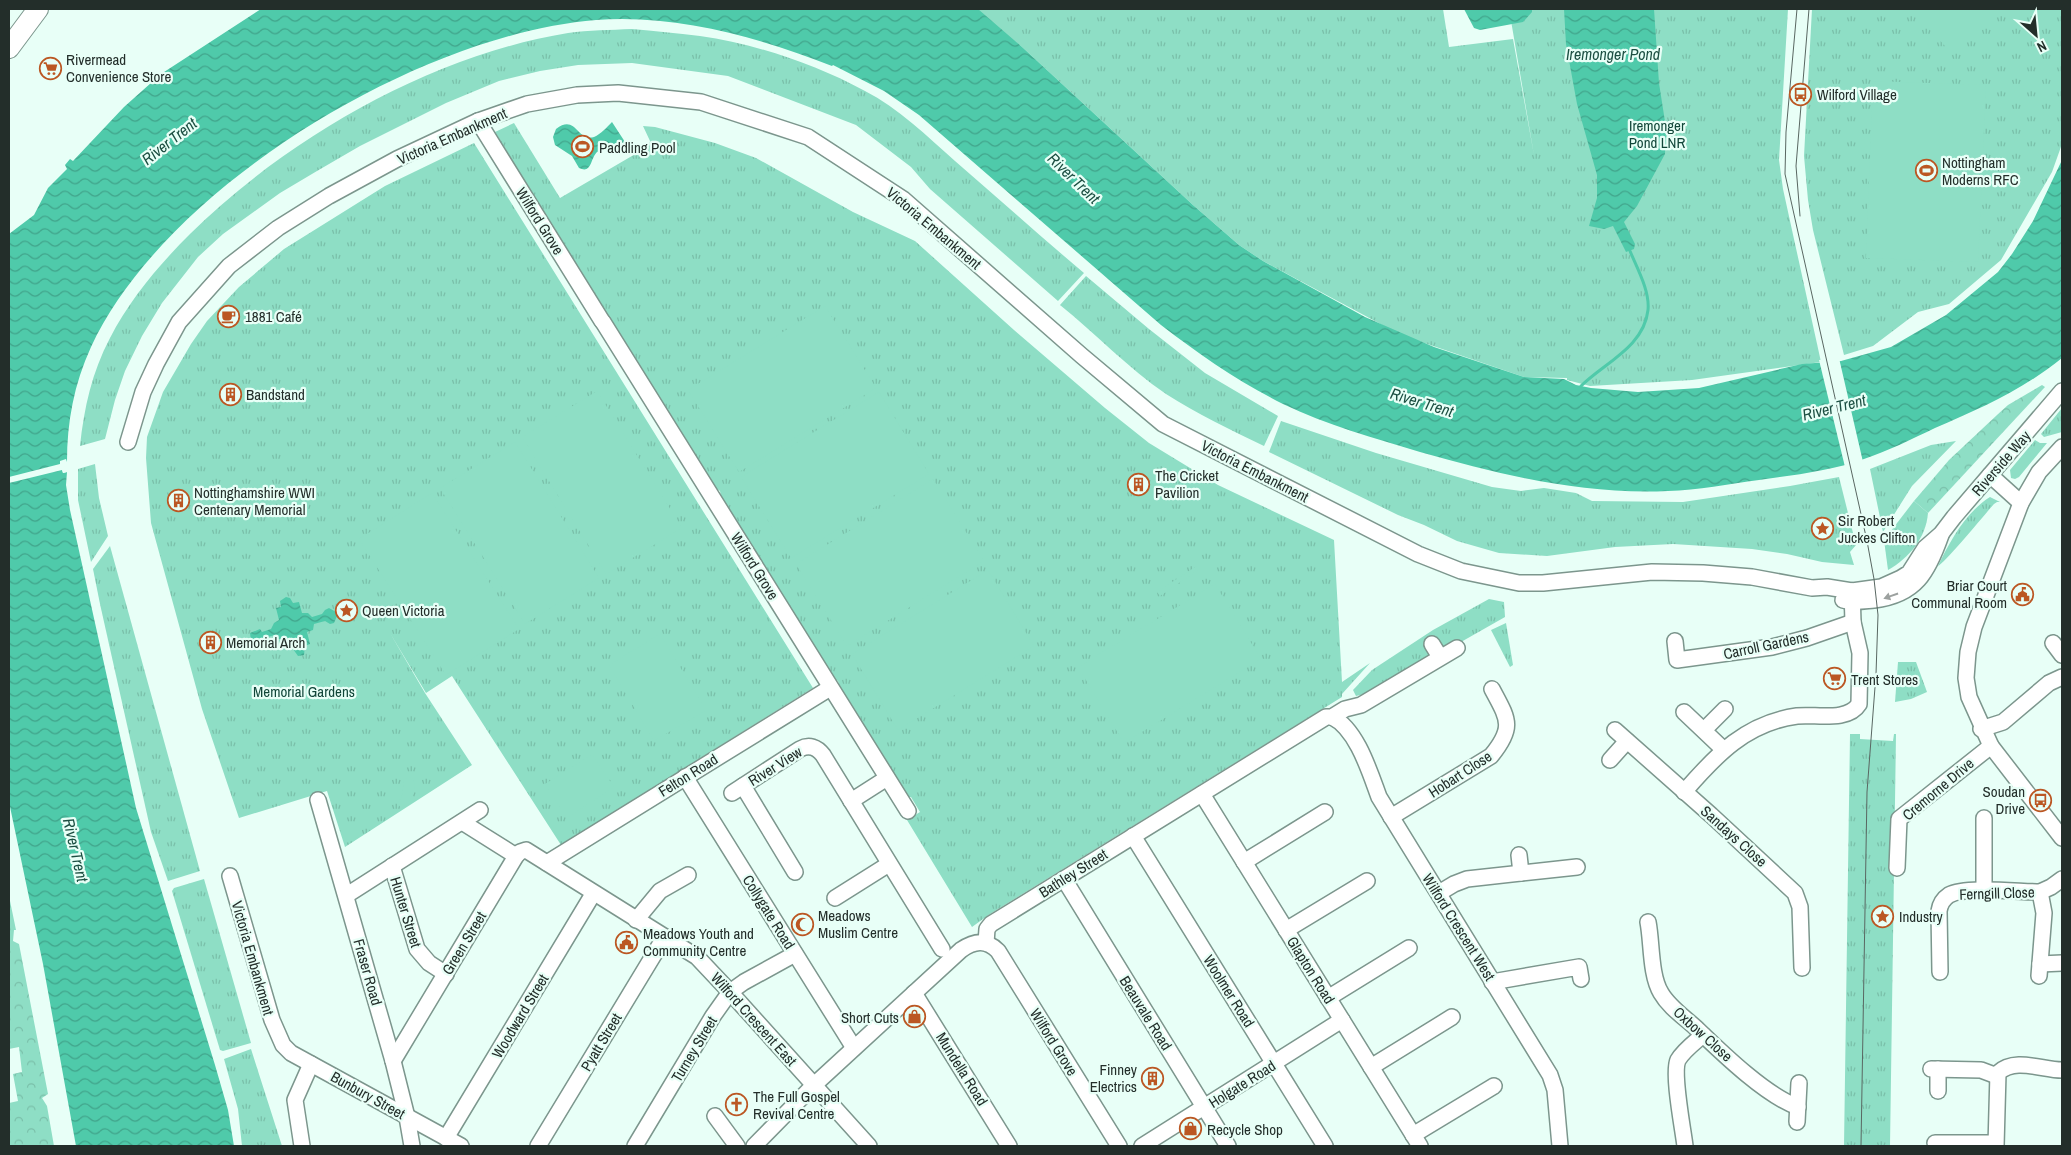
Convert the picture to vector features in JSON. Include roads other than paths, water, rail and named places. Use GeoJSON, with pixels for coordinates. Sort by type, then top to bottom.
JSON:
{"type":"FeatureCollection","features":[{"type":"Feature","properties":{"kind":"main road"},"geometry":{"type":"LineString","coordinates":[[9,48],[38,9]]}},
{"type":"Feature","properties":{"kind":"street","name":"Victoria Embankment"},"geometry":{"type":"LineString","coordinates":[[128,442],[143,392],[171,336],[188,309],[229,266],[278,228],[329,196],[397,159],[478,121],[527,104],[577,95],[618,93],[700,102],[808,136],[903,198],[1082,356],[1163,424],[1418,554],[1461,571],[1501,580],[1543,583],[1652,572],[1703,573],[1752,577],[1814,588],[1827,587],[1834,593]]}},
{"type":"Feature","properties":{"kind":"street","name":"Wilford Grove"},"geometry":{"type":"LineString","coordinates":[[478,121],[830,688],[908,810]]}},
{"type":"Feature","properties":{"kind":"street","name":"Riverside Way"},"geometry":{"type":"LineString","coordinates":[[1834,593],[1852,597],[1883,599],[1912,586],[1928,569],[1941,534],[1954,517],[2062,392]]}},
{"type":"Feature","properties":{"kind":"street"},"geometry":{"type":"LineString","coordinates":[[2062,447],[2039,472],[2021,503],[1971,637],[1966,678],[1969,697],[1990,746],[2062,838]]}},
{"type":"Feature","properties":{"kind":"street"},"geometry":{"type":"LineString","coordinates":[[1990,475],[2021,503]]}},
{"type":"Feature","properties":{"kind":"street"},"geometry":{"type":"LineString","coordinates":[[1684,792],[1723,749],[1760,727],[1798,716],[1846,714],[1856,710],[1859,704],[1860,653],[1853,622],[1852,597]]}},
{"type":"Feature","properties":{"kind":"street","name":"Carroll Gardens"},"geometry":{"type":"LineString","coordinates":[[1662,662],[1772,647],[1807,638],[1853,622]]}},
{"type":"Feature","properties":{"kind":"street"},"geometry":{"type":"LineString","coordinates":[[1675,640],[1677,660]]}},
{"type":"Feature","properties":{"kind":"street"},"geometry":{"type":"LineString","coordinates":[[2053,642],[2062,656]]}},
{"type":"Feature","properties":{"kind":"street"},"geometry":{"type":"LineString","coordinates":[[1432,644],[1440,657]]}},
{"type":"Feature","properties":{"kind":"street","name":"Bathley Street"},"geometry":{"type":"LineString","coordinates":[[986,943],[987,929],[991,924],[1326,717],[1332,717],[1345,709],[1361,705],[1457,648]]}},
{"type":"Feature","properties":{"kind":"street"},"geometry":{"type":"LineString","coordinates":[[1982,729],[2003,722],[2049,683],[2062,677]]}},
{"type":"Feature","properties":{"kind":"street","name":"Felton Road"},"geometry":{"type":"LineString","coordinates":[[547,863],[830,688]]}},
{"type":"Feature","properties":{"kind":"street","name":"Hobart Close"},"geometry":{"type":"LineString","coordinates":[[1391,817],[1491,756],[1501,744],[1505,736],[1506,715],[1492,689]]}},
{"type":"Feature","properties":{"kind":"street"},"geometry":{"type":"LineString","coordinates":[[1704,730],[1725,709]]}},
{"type":"Feature","properties":{"kind":"street"},"geometry":{"type":"LineString","coordinates":[[1684,712],[1723,749]]}},
{"type":"Feature","properties":{"kind":"street","name":"Wilford Crescent West"},"geometry":{"type":"LineString","coordinates":[[1332,717],[1343,725],[1357,746],[1365,760],[1379,797],[1550,1075],[1555,1090],[1560,1146]]}},
{"type":"Feature","properties":{"kind":"street","name":"Sandays Close"},"geometry":{"type":"LineString","coordinates":[[1615,730],[1784,881],[1797,896],[1800,907],[1805,958]]}},
{"type":"Feature","properties":{"kind":"street"},"geometry":{"type":"LineString","coordinates":[[1610,760],[1627,741]]}},
{"type":"Feature","properties":{"kind":"street","name":"Cremorne Drive"},"geometry":{"type":"LineString","coordinates":[[1897,868],[1900,819],[1990,746]]}},
{"type":"Feature","properties":{"kind":"street","name":"River View"},"geometry":{"type":"LineString","coordinates":[[795,872],[738,789],[800,749],[813,747],[823,755],[942,949]]}},
{"type":"Feature","properties":{"kind":"street","name":"Collygate Road"},"geometry":{"type":"LineString","coordinates":[[685,777],[854,1048]]}},
{"type":"Feature","properties":{"kind":"street"},"geometry":{"type":"LineString","coordinates":[[851,801],[887,778]]}},
{"type":"Feature","properties":{"kind":"street","name":"Glapton Road"},"geometry":{"type":"LineString","coordinates":[[1202,794],[1417,1141]]}},
{"type":"Feature","properties":{"kind":"street","name":"Fraser Road"},"geometry":{"type":"LineString","coordinates":[[318,800],[347,895],[393,1062],[407,1117],[412,1146]]}},
{"type":"Feature","properties":{"kind":"street","name":"Hunter Street"},"geometry":{"type":"LineString","coordinates":[[347,895],[480,810]]}},
{"type":"Feature","properties":{"kind":"street"},"geometry":{"type":"LineString","coordinates":[[1244,862],[1324,812]]}},
{"type":"Feature","properties":{"kind":"street"},"geometry":{"type":"LineString","coordinates":[[1984,818],[1984,891]]}},
{"type":"Feature","properties":{"kind":"street"},"geometry":{"type":"LineString","coordinates":[[462,822],[516,856],[526,850],[547,863]]}},
{"type":"Feature","properties":{"kind":"street","name":"Woolmer Road"},"geometry":{"type":"LineString","coordinates":[[1133,836],[1325,1146]]}},
{"type":"Feature","properties":{"kind":"street"},"geometry":{"type":"LineString","coordinates":[[1519,855],[1521,873]]}},
{"type":"Feature","properties":{"kind":"street","name":"Green Street"},"geometry":{"type":"LineString","coordinates":[[393,1062],[516,856]]}},
{"type":"Feature","properties":{"kind":"street","name":"Wilford Crescent East"},"geometry":{"type":"LineString","coordinates":[[547,863],[593,894],[696,957],[869,1146]]}},
{"type":"Feature","properties":{"kind":"street"},"geometry":{"type":"LineString","coordinates":[[835,898],[890,864]]}},
{"type":"Feature","properties":{"kind":"street","name":"Hunter Street"},"geometry":{"type":"LineString","coordinates":[[392,866],[417,950],[429,963],[446,974]]}},
{"type":"Feature","properties":{"kind":"street"},"geometry":{"type":"LineString","coordinates":[[1439,893],[1454,884],[1467,880],[1577,866]]}},
{"type":"Feature","properties":{"kind":"street"},"geometry":{"type":"LineString","coordinates":[[636,920],[660,891],[688,875]]}},
{"type":"Feature","properties":{"kind":"street","name":"Victoria Embankment"},"geometry":{"type":"LineString","coordinates":[[230,876],[272,1020],[280,1039]]}},
{"type":"Feature","properties":{"kind":"street","name":"Beauvale Road"},"geometry":{"type":"LineString","coordinates":[[1064,879],[1228,1146]]}},
{"type":"Feature","properties":{"kind":"street","name":"Ferngill Close"},"geometry":{"type":"LineString","coordinates":[[1940,972],[1940,905],[1951,894],[1984,891],[2040,892],[2062,879]]}},
{"type":"Feature","properties":{"kind":"street"},"geometry":{"type":"LineString","coordinates":[[1286,930],[1367,881]]}},
{"type":"Feature","properties":{"kind":"street"},"geometry":{"type":"LineString","coordinates":[[2040,892],[2044,913],[2040,970],[2062,964]]}},
{"type":"Feature","properties":{"kind":"street","name":"Woodward Street"},"geometry":{"type":"LineString","coordinates":[[446,1138],[593,894]]}},
{"type":"Feature","properties":{"kind":"street","name":"Oxbow Close"},"geometry":{"type":"LineString","coordinates":[[1654,928],[1654,969],[1661,993],[1703,1034],[1762,1086],[1774,1095],[1798,1107]]}},
{"type":"Feature","properties":{"kind":"street","name":"Pyatt Street"},"geometry":{"type":"LineString","coordinates":[[538,1146],[664,938]]}},
{"type":"Feature","properties":{"kind":"street"},"geometry":{"type":"LineString","coordinates":[[754,1146],[854,1048],[961,950],[975,942],[986,943]]}},
{"type":"Feature","properties":{"kind":"street","name":"Wilford Grove"},"geometry":{"type":"LineString","coordinates":[[986,943],[998,951],[1119,1146]]}},
{"type":"Feature","properties":{"kind":"street"},"geometry":{"type":"LineString","coordinates":[[1328,998],[1409,948]]}},
{"type":"Feature","properties":{"kind":"street","name":"Turney Street"},"geometry":{"type":"LineString","coordinates":[[636,1146],[713,1016],[730,992],[744,982],[795,954]]}},
{"type":"Feature","properties":{"kind":"street"},"geometry":{"type":"LineString","coordinates":[[1492,982],[1579,967],[1580,979]]}},
{"type":"Feature","properties":{"kind":"street","name":"Mundella Road"},"geometry":{"type":"LineString","coordinates":[[914,993],[1009,1146]]}},
{"type":"Feature","properties":{"kind":"street"},"geometry":{"type":"LineString","coordinates":[[1371,1067],[1452,1017]]}},
{"type":"Feature","properties":{"kind":"street","name":"Holgate Road"},"geometry":{"type":"LineString","coordinates":[[1142,1146],[1342,1020]]}},
{"type":"Feature","properties":{"kind":"street"},"geometry":{"type":"LineString","coordinates":[[1685,1146],[1678,1090],[1677,1064],[1679,1058],[1703,1034]]}},
{"type":"Feature","properties":{"kind":"street","name":"Bunbury Street"},"geometry":{"type":"LineString","coordinates":[[280,1039],[291,1053],[461,1146]]}},
{"type":"Feature","properties":{"kind":"street"},"geometry":{"type":"LineString","coordinates":[[302,1146],[295,1100],[311,1064]]}},
{"type":"Feature","properties":{"kind":"street"},"geometry":{"type":"LineString","coordinates":[[1935,1144],[1996,1144],[1997,1076],[2001,1071],[2015,1066],[2062,1070]]}},
{"type":"Feature","properties":{"kind":"street"},"geometry":{"type":"LineString","coordinates":[[1938,1091],[1935,1069],[1981,1070],[1997,1076]]}},
{"type":"Feature","properties":{"kind":"street"},"geometry":{"type":"LineString","coordinates":[[1797,1122],[1799,1083]]}},
{"type":"Feature","properties":{"kind":"street"},"geometry":{"type":"LineString","coordinates":[[1417,1141],[1494,1086]]}},
{"type":"Feature","properties":{"kind":"street"},"geometry":{"type":"LineString","coordinates":[[715,1116],[737,1146]]}},
{"type":"Feature","properties":{"kind":"water","name":"River Trent"},"geometry":{"type":"Polygon","coordinates":[[[261,9],[978,9],[1021,46],[1193,205],[1239,245],[1263,261],[1365,317],[1434,347],[1524,377],[1564,379],[1576,385],[1591,388],[1638,392],[1699,388],[1802,364],[1841,361],[1891,347],[1946,315],[1998,272],[2033,221],[2062,160],[2062,358],[2017,389],[1985,406],[1882,452],[1839,467],[1714,487],[1668,491],[1605,490],[1542,482],[1420,452],[1351,431],[1300,412],[1251,387],[1161,325],[919,115],[884,91],[833,65],[746,37],[716,30],[686,24],[626,19],[596,20],[527,31],[454,54],[379,87],[306,128],[238,176],[177,230],[127,287],[91,347],[80,375],[70,418],[67,462],[60,462],[63,473],[67,472],[66,485],[70,510],[136,808],[215,1065],[228,1110],[234,1146],[76,1146],[43,964],[9,802],[9,234],[34,215],[48,188],[67,169],[65,165],[70,159],[73,161],[124,107],[161,74],[261,9]]]}},
{"type":"Feature","properties":{"kind":"water"},"geometry":{"type":"Polygon","coordinates":[[[1464,9],[1532,9],[1532,12],[1523,22],[1480,30],[1474,28],[1464,9]]]}},
{"type":"Feature","properties":{"kind":"water","name":"Iremonger Pond"},"geometry":{"type":"Polygon","coordinates":[[[1564,9],[1654,9],[1659,83],[1666,128],[1665,154],[1637,206],[1624,222],[1635,244],[1634,249],[1626,252],[1613,226],[1604,229],[1589,226],[1597,198],[1597,175],[1577,104],[1566,44],[1564,9]]]}},
{"type":"Feature","properties":{"kind":"water","name":"Paddling Pool"},"geometry":{"type":"Polygon","coordinates":[[[612,122],[625,142],[597,152],[586,169],[579,168],[572,156],[555,145],[553,137],[556,129],[563,125],[568,124],[584,136],[594,137],[612,122]]]}},
{"type":"Feature","properties":{"kind":"water"},"geometry":{"type":"Polygon","coordinates":[[[286,597],[290,598],[293,603],[299,602],[302,613],[308,613],[312,617],[322,614],[329,608],[336,612],[337,616],[334,623],[330,624],[325,621],[314,624],[313,630],[307,632],[310,644],[305,646],[304,655],[298,656],[293,649],[288,651],[285,639],[277,639],[275,635],[264,638],[261,644],[257,645],[251,641],[250,633],[260,629],[262,632],[271,629],[274,623],[279,620],[276,608],[281,607],[280,601],[286,597]]]}},
{"type":"Feature","properties":{"kind":"waterway"},"geometry":{"type":"LineString","coordinates":[[1581,386],[1622,353],[1639,334],[1645,323],[1648,310],[1647,295],[1630,251]]}},
{"type":"Feature","properties":{"kind":"tram line"},"geometry":{"type":"LineString","coordinates":[[1797,9],[1786,132],[1785,174],[1867,541],[1878,615],[1876,674],[1867,792],[1861,1146]]}},
{"type":"Feature","properties":{"kind":"tram line"},"geometry":{"type":"LineString","coordinates":[[1800,216],[1796,166],[1809,9]]}},
{"type":"Feature","properties":{"kind":"place","name":"Rivermead Convenience Store"},"geometry":{"type":"Point","coordinates":[50,68]}},
{"type":"Feature","properties":{"kind":"place","name":"Wilford Village"},"geometry":{"type":"Point","coordinates":[1801,94]}},
{"type":"Feature","properties":{"kind":"place","name":"Paddling Pool"},"geometry":{"type":"Point","coordinates":[583,147]}},
{"type":"Feature","properties":{"kind":"place","name":"Nottingham Moderns RFC"},"geometry":{"type":"Point","coordinates":[1926,171]}},
{"type":"Feature","properties":{"kind":"place","name":"1881 Café"},"geometry":{"type":"Point","coordinates":[229,316]}},
{"type":"Feature","properties":{"kind":"place","name":"Bandstand"},"geometry":{"type":"Point","coordinates":[230,394]}},
{"type":"Feature","properties":{"kind":"place","name":"The Cricket Pavilion"},"geometry":{"type":"Point","coordinates":[1139,484]}},
{"type":"Feature","properties":{"kind":"place","name":"Nottinghamshire WWI Centenary Memorial"},"geometry":{"type":"Point","coordinates":[178,501]}},
{"type":"Feature","properties":{"kind":"place","name":"Sir Robert Juckes Clifton"},"geometry":{"type":"Point","coordinates":[1822,529]}},
{"type":"Feature","properties":{"kind":"place","name":"Briar Court Communal Room"},"geometry":{"type":"Point","coordinates":[2023,594]}},
{"type":"Feature","properties":{"kind":"place","name":"Queen Victoria"},"geometry":{"type":"Point","coordinates":[346,610]}},
{"type":"Feature","properties":{"kind":"place","name":"Memorial Arch"},"geometry":{"type":"Point","coordinates":[210,642]}},
{"type":"Feature","properties":{"kind":"place","name":"Trent Stores"},"geometry":{"type":"Point","coordinates":[1835,679]}},
{"type":"Feature","properties":{"kind":"place","name":"Soudan Drive"},"geometry":{"type":"Point","coordinates":[2041,800]}},
{"type":"Feature","properties":{"kind":"place","name":"Industry"},"geometry":{"type":"Point","coordinates":[1883,916]}},
{"type":"Feature","properties":{"kind":"place","name":"Meadows Muslim Centre"},"geometry":{"type":"Point","coordinates":[802,924]}},
{"type":"Feature","properties":{"kind":"place","name":"Meadows Youth and Community Centre"},"geometry":{"type":"Point","coordinates":[627,942]}},
{"type":"Feature","properties":{"kind":"place","name":"Short Cuts"},"geometry":{"type":"Point","coordinates":[915,1017]}},
{"type":"Feature","properties":{"kind":"place","name":"Finney Electrics"},"geometry":{"type":"Point","coordinates":[1153,1078]}},
{"type":"Feature","properties":{"kind":"place","name":"The Full Gospel Revival Centre"},"geometry":{"type":"Point","coordinates":[737,1105]}},
{"type":"Feature","properties":{"kind":"place","name":"Recycle Shop"},"geometry":{"type":"Point","coordinates":[1191,1129]}},
{"type":"Feature","properties":{"kind":"park label","name":"Iremonger Pond LNR"},"geometry":{"type":"Point","coordinates":[1657,134]}},
{"type":"Feature","properties":{"kind":"park label","name":"Memorial Gardens"},"geometry":{"type":"Point","coordinates":[304,691]}}]}
